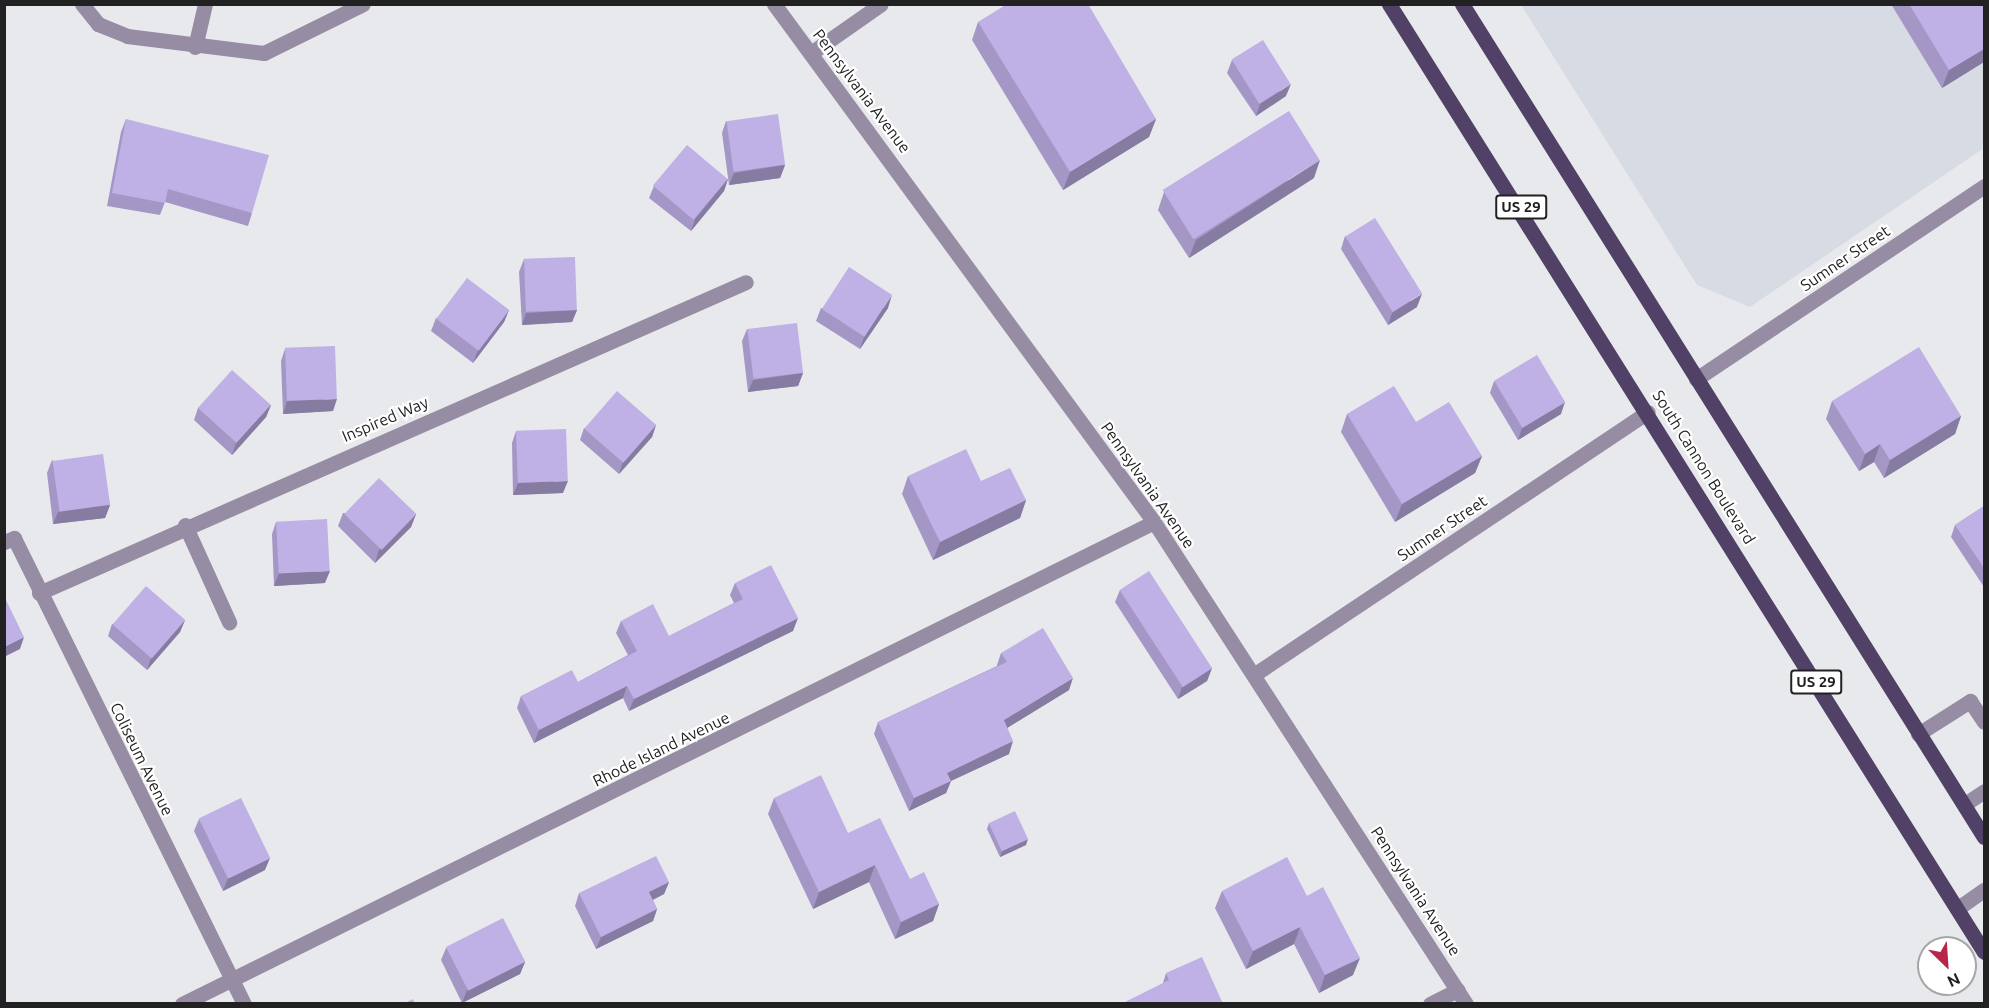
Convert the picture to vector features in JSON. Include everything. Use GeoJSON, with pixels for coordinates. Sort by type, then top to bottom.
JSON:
{"type":"FeatureCollection","features":[{"type":"Feature","properties":{"kind":"main road","name":"South Cannon Boulevard"},"geometry":{"type":"LineString","coordinates":[[1389,4],[1648,412],[1984,952]]}},
{"type":"Feature","properties":{"kind":"main road"},"geometry":{"type":"LineString","coordinates":[[1462,4],[1984,837]]}},
{"type":"Feature","properties":{"kind":"street"},"geometry":{"type":"LineString","coordinates":[[82,4],[98,24],[127,36],[195,47],[264,53],[363,4]]}},
{"type":"Feature","properties":{"kind":"street"},"geometry":{"type":"LineString","coordinates":[[195,47],[205,4]]}},
{"type":"Feature","properties":{"kind":"street","name":"Pennsylvania Avenue"},"geometry":{"type":"LineString","coordinates":[[774,4],[1154,522],[1255,674],[1466,1004]]}},
{"type":"Feature","properties":{"kind":"street"},"geometry":{"type":"LineString","coordinates":[[810,53],[881,4]]}},
{"type":"Feature","properties":{"kind":"street","name":"Sumner Street"},"geometry":{"type":"LineString","coordinates":[[1696,379],[1984,186]]}},
{"type":"Feature","properties":{"kind":"street","name":"Inspired Way"},"geometry":{"type":"LineString","coordinates":[[39,593],[185,525],[746,282]]}},
{"type":"Feature","properties":{"kind":"street","name":"Sumner Street"},"geometry":{"type":"LineString","coordinates":[[1255,674],[1648,412]]}},
{"type":"Feature","properties":{"kind":"street","name":"Rhode Island Avenue"},"geometry":{"type":"LineString","coordinates":[[182,1004],[1154,522]]}},
{"type":"Feature","properties":{"kind":"street"},"geometry":{"type":"LineString","coordinates":[[185,525],[229,622]]}},
{"type":"Feature","properties":{"kind":"street","name":"Coliseum Avenue"},"geometry":{"type":"LineString","coordinates":[[4,542],[15,538],[39,593],[244,1004]]}},
{"type":"Feature","properties":{"kind":"street"},"geometry":{"type":"LineString","coordinates":[[1918,734],[1970,701],[1984,722]]}},
{"type":"Feature","properties":{"kind":"street"},"geometry":{"type":"LineString","coordinates":[[1965,804],[1984,791]]}},
{"type":"Feature","properties":{"kind":"street"},"geometry":{"type":"LineString","coordinates":[[1958,908],[1984,890]]}},
{"type":"Feature","properties":{"kind":"street"},"geometry":{"type":"LineString","coordinates":[[1430,1004],[1458,990]]}},
{"type":"Feature","properties":{"kind":"shaded area"},"geometry":{"type":"Polygon","coordinates":[[[1521,5],[1984,5],[1984,148],[1750,307],[1697,285],[1521,5]]]}},
{"type":"Feature","properties":{"kind":"building"},"geometry":{"type":"Polygon","coordinates":[[[1007,4],[1088,4],[1156,119],[1070,172],[978,22],[1007,4]]]}},
{"type":"Feature","properties":{"kind":"building"},"geometry":{"type":"Polygon","coordinates":[[[1909,4],[1984,4],[1984,49],[1949,70],[1909,4]]]}},
{"type":"Feature","properties":{"kind":"building"},"geometry":{"type":"Polygon","coordinates":[[[1263,40],[1291,84],[1259,104],[1232,60],[1263,40]]]}},
{"type":"Feature","properties":{"kind":"building"},"geometry":{"type":"Polygon","coordinates":[[[1289,111],[1320,160],[1193,239],[1163,190],[1289,111]]]}},
{"type":"Feature","properties":{"kind":"building"},"geometry":{"type":"Polygon","coordinates":[[[778,114],[785,165],[734,172],[727,121],[778,114]]]}},
{"type":"Feature","properties":{"kind":"building"},"geometry":{"type":"Polygon","coordinates":[[[126,119],[269,155],[252,213],[168,189],[165,203],[112,193],[126,119]]]}},
{"type":"Feature","properties":{"kind":"building"},"geometry":{"type":"Polygon","coordinates":[[[687,145],[728,179],[694,220],[653,186],[687,145]]]}},
{"type":"Feature","properties":{"kind":"building"},"geometry":{"type":"Polygon","coordinates":[[[1375,218],[1422,293],[1392,312],[1345,237],[1375,218]]]}},
{"type":"Feature","properties":{"kind":"building"},"geometry":{"type":"Polygon","coordinates":[[[575,257],[577,310],[526,312],[524,259],[575,257]]]}},
{"type":"Feature","properties":{"kind":"building"},"geometry":{"type":"Polygon","coordinates":[[[849,267],[892,295],[865,337],[822,309],[849,267]]]}},
{"type":"Feature","properties":{"kind":"building"},"geometry":{"type":"Polygon","coordinates":[[[467,278],[509,310],[479,351],[436,319],[467,278]]]}},
{"type":"Feature","properties":{"kind":"building"},"geometry":{"type":"Polygon","coordinates":[[[797,323],[803,373],[753,379],[747,329],[797,323]]]}},
{"type":"Feature","properties":{"kind":"building"},"geometry":{"type":"Polygon","coordinates":[[[335,346],[337,399],[287,401],[285,348],[335,346]]]}},
{"type":"Feature","properties":{"kind":"building"},"geometry":{"type":"Polygon","coordinates":[[[1919,347],[1961,416],[1890,460],[1880,444],[1865,454],[1832,401],[1919,347]]]}},
{"type":"Feature","properties":{"kind":"building"},"geometry":{"type":"Polygon","coordinates":[[[1537,355],[1565,402],[1522,428],[1494,381],[1537,355]]]}},
{"type":"Feature","properties":{"kind":"building"},"geometry":{"type":"Polygon","coordinates":[[[232,370],[271,405],[237,443],[198,408],[232,370]]]}},
{"type":"Feature","properties":{"kind":"building"},"geometry":{"type":"Polygon","coordinates":[[[1394,386],[1416,422],[1449,402],[1482,456],[1402,504],[1347,414],[1394,386]]]}},
{"type":"Feature","properties":{"kind":"building"},"geometry":{"type":"Polygon","coordinates":[[[617,391],[656,425],[623,463],[584,429],[617,391]]]}},
{"type":"Feature","properties":{"kind":"building"},"geometry":{"type":"Polygon","coordinates":[[[566,429],[568,481],[518,483],[516,431],[566,429]]]}},
{"type":"Feature","properties":{"kind":"building"},"geometry":{"type":"Polygon","coordinates":[[[966,449],[981,481],[1010,468],[1026,500],[940,542],[908,476],[966,449]]]}},
{"type":"Feature","properties":{"kind":"building"},"geometry":{"type":"Polygon","coordinates":[[[103,454],[110,505],[60,512],[52,461],[103,454]]]}},
{"type":"Feature","properties":{"kind":"building"},"geometry":{"type":"Polygon","coordinates":[[[379,478],[416,514],[382,550],[344,514],[379,478]]]}},
{"type":"Feature","properties":{"kind":"building"},"geometry":{"type":"Polygon","coordinates":[[[1984,506],[1984,568],[1955,525],[1984,506]]]}},
{"type":"Feature","properties":{"kind":"building"},"geometry":{"type":"Polygon","coordinates":[[[327,519],[330,571],[279,574],[276,522],[327,519]]]}},
{"type":"Feature","properties":{"kind":"building"},"geometry":{"type":"Polygon","coordinates":[[[771,565],[798,618],[634,699],[627,686],[539,730],[521,696],[572,670],[578,682],[637,651],[621,621],[653,604],[669,636],[743,599],[735,583],[771,565]]]}},
{"type":"Feature","properties":{"kind":"building"},"geometry":{"type":"Polygon","coordinates":[[[1149,571],[1212,668],[1183,687],[1120,590],[1149,571]]]}},
{"type":"Feature","properties":{"kind":"building"},"geometry":{"type":"Polygon","coordinates":[[[146,586],[185,620],[152,659],[113,624],[146,586]]]}},
{"type":"Feature","properties":{"kind":"building"},"geometry":{"type":"Polygon","coordinates":[[[4,598],[24,637],[4,647],[4,598]]]}},
{"type":"Feature","properties":{"kind":"building"},"geometry":{"type":"Polygon","coordinates":[[[1043,628],[1073,678],[1004,720],[1013,741],[947,773],[951,781],[914,798],[878,722],[1007,662],[1001,653],[1043,628]]]}},
{"type":"Feature","properties":{"kind":"building"},"geometry":{"type":"Polygon","coordinates":[[[821,775],[848,833],[880,818],[910,879],[924,872],[939,904],[901,922],[875,865],[819,892],[774,798],[821,775]]]}},
{"type":"Feature","properties":{"kind":"building"},"geometry":{"type":"Polygon","coordinates":[[[241,798],[270,858],[228,879],[199,819],[241,798]]]}},
{"type":"Feature","properties":{"kind":"building"},"geometry":{"type":"Polygon","coordinates":[[[1015,811],[1028,839],[1002,851],[989,823],[1015,811]]]}},
{"type":"Feature","properties":{"kind":"building"},"geometry":{"type":"Polygon","coordinates":[[[656,856],[669,882],[649,892],[657,909],[601,937],[579,893],[656,856]]]}},
{"type":"Feature","properties":{"kind":"building"},"geometry":{"type":"Polygon","coordinates":[[[1287,857],[1307,896],[1323,887],[1360,958],[1325,975],[1300,927],[1253,951],[1222,891],[1287,857]]]}},
{"type":"Feature","properties":{"kind":"building"},"geometry":{"type":"Polygon","coordinates":[[[503,918],[525,962],[468,991],[446,947],[503,918]]]}},
{"type":"Feature","properties":{"kind":"building"},"geometry":{"type":"Polygon","coordinates":[[[1202,957],[1223,1004],[1121,1004],[1169,980],[1166,973],[1202,957]]]}},
{"type":"Feature","properties":{"kind":"building"},"geometry":{"type":"Polygon","coordinates":[[[413,999],[415,1004],[403,1004],[413,999]]]}}]}
